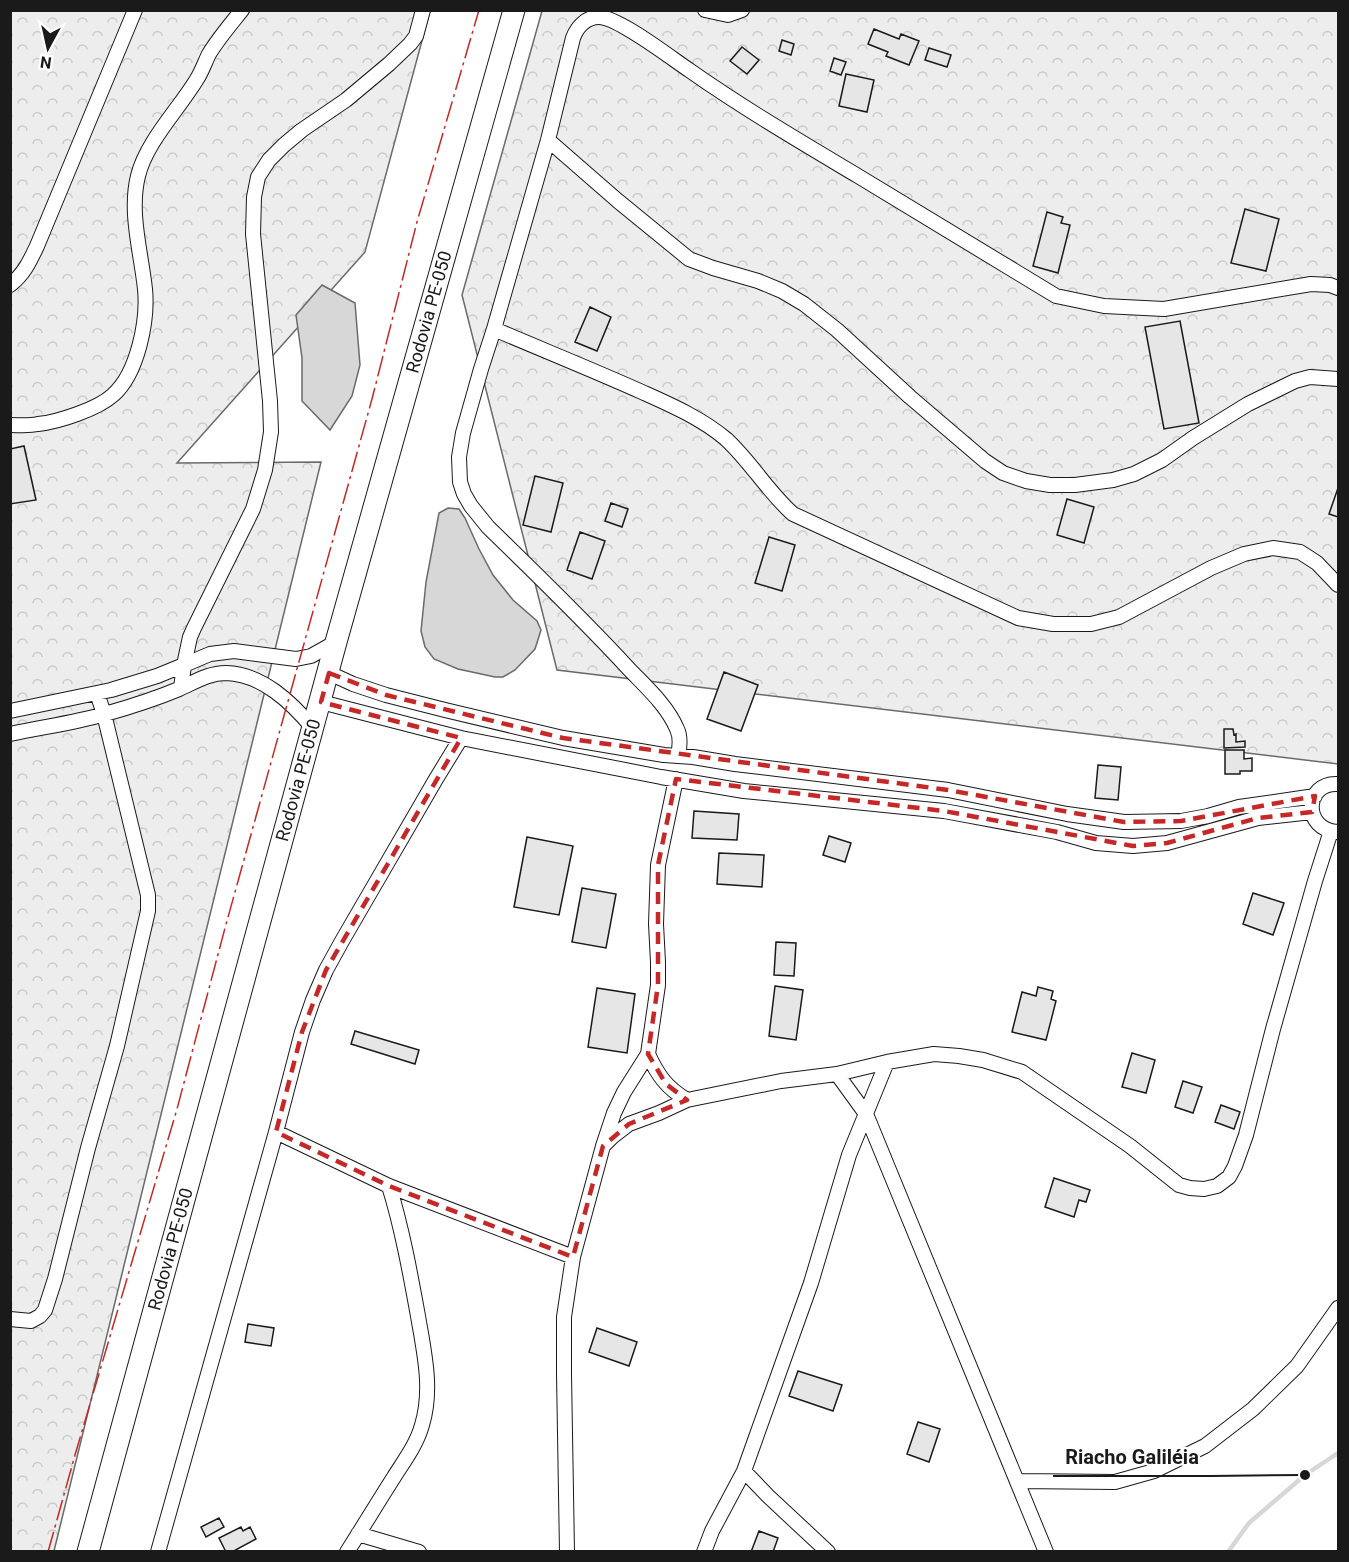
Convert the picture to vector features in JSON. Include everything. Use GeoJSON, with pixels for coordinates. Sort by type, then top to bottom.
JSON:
{"type":"FeatureCollection","features":[{"type":"Feature","properties":{"kind":"main road","name":"Rodovia PE-050"},"geometry":{"type":"LineString","coordinates":[[88,1551],[336,642],[514,10]]}},
{"type":"Feature","properties":{"kind":"street"},"geometry":{"type":"LineString","coordinates":[[10,285],[20,278],[37,246],[135,10]]}},
{"type":"Feature","properties":{"kind":"street"},"geometry":{"type":"LineString","coordinates":[[10,425],[40,424],[81,412],[115,394],[125,379],[135,360],[145,311],[135,192],[139,172],[152,146],[198,78],[208,56],[242,10]]}},
{"type":"Feature","properties":{"kind":"street"},"geometry":{"type":"LineString","coordinates":[[181,688],[190,637],[253,509],[265,470],[271,432],[270,400],[253,234],[254,197],[258,177],[269,160],[284,145],[346,100],[410,44],[416,36],[423,10]]}},
{"type":"Feature","properties":{"kind":"street"},"geometry":{"type":"LineString","coordinates":[[705,10],[728,15],[742,10]]}},
{"type":"Feature","properties":{"kind":"street"},"geometry":{"type":"LineString","coordinates":[[661,777],[671,755],[680,743],[679,732],[663,706],[609,647],[488,527],[471,506],[460,482],[460,449],[463,433],[548,140],[578,27],[588,20],[600,17],[638,34],[694,74],[789,135],[1056,296],[1104,306],[1164,309],[1311,284],[1338,288]]}},
{"type":"Feature","properties":{"kind":"street"},"geometry":{"type":"LineString","coordinates":[[548,140],[689,259],[758,281],[804,304],[837,330],[985,461],[1003,472],[1026,481],[1050,485],[1075,485],[1113,480],[1134,474],[1162,460],[1248,404],[1295,381],[1310,377],[1338,379]]}},
{"type":"Feature","properties":{"kind":"street"},"geometry":{"type":"LineString","coordinates":[[494,329],[692,415],[725,438],[793,514],[1018,618],[1053,624],[1091,624],[1119,617],[1211,568],[1244,554],[1273,548],[1300,552],[1317,563],[1338,585]]}},
{"type":"Feature","properties":{"kind":"street"},"geometry":{"type":"LineString","coordinates":[[10,711],[136,683],[223,651],[296,659],[311,656],[336,642]]}},
{"type":"Feature","properties":{"kind":"street"},"geometry":{"type":"LineString","coordinates":[[257,680],[266,656]]}},
{"type":"Feature","properties":{"kind":"street"},"geometry":{"type":"LineString","coordinates":[[10,734],[104,714],[181,688],[212,674],[228,673],[257,680],[298,710],[313,728]]}},
{"type":"Feature","properties":{"kind":"street"},"geometry":{"type":"LineString","coordinates":[[329,673],[352,684],[386,695],[563,738],[735,764],[948,790],[1066,814],[1124,822],[1181,820],[1208,816],[1239,807],[1315,796]]}},
{"type":"Feature","properties":{"kind":"street"},"geometry":{"type":"LineString","coordinates":[[10,1319],[31,1321],[45,1310],[55,1279],[87,1148],[117,1046],[148,911],[147,895],[97,693]]}},
{"type":"Feature","properties":{"kind":"street"},"geometry":{"type":"LineString","coordinates":[[379,717],[386,695]]}},
{"type":"Feature","properties":{"kind":"street"},"geometry":{"type":"LineString","coordinates":[[321,702],[461,738],[661,777],[744,791],[944,812],[1057,832],[1096,843],[1133,846],[1167,843],[1258,819],[1312,812]]}},
{"type":"Feature","properties":{"kind":"street"},"geometry":{"type":"LineString","coordinates":[[438,732],[445,710]]}},
{"type":"Feature","properties":{"kind":"street"},"geometry":{"type":"LineString","coordinates":[[158,1551],[302,1032],[326,970],[435,779],[461,738]]}},
{"type":"Feature","properties":{"kind":"street"},"geometry":{"type":"LineString","coordinates":[[571,1550],[564,1317],[573,1257],[614,1113],[624,1092],[648,1054],[658,985],[656,924],[658,865],[683,781],[693,757]]}},
{"type":"Feature","properties":{"kind":"street"},"geometry":{"type":"LineString","coordinates":[[603,1146],[629,1125],[687,1100],[781,1081],[837,1074],[887,1062],[934,1054],[951,1055],[983,1060],[1022,1072],[1130,1146],[1179,1185],[1204,1189],[1217,1186],[1229,1177],[1246,1135],[1315,881],[1335,832],[1318,825],[1312,812],[1313,801],[1320,790],[1326,786],[1338,784]]}},
{"type":"Feature","properties":{"kind":"street"},"geometry":{"type":"LineString","coordinates":[[648,1054],[666,1084],[687,1100]]}},
{"type":"Feature","properties":{"kind":"street"},"geometry":{"type":"LineString","coordinates":[[704,1551],[744,1471],[811,1283],[849,1155],[887,1062]]}},
{"type":"Feature","properties":{"kind":"street"},"geometry":{"type":"LineString","coordinates":[[837,1074],[866,1114],[1046,1551]]}},
{"type":"Feature","properties":{"kind":"street"},"geometry":{"type":"LineString","coordinates":[[276,1132],[389,1186],[573,1257]]}},
{"type":"Feature","properties":{"kind":"street"},"geometry":{"type":"LineString","coordinates":[[347,1551],[412,1448],[422,1428],[428,1395],[427,1372],[411,1279],[389,1186]]}},
{"type":"Feature","properties":{"kind":"street"},"geometry":{"type":"LineString","coordinates":[[1018,1481],[1115,1482],[1154,1471],[1205,1446],[1253,1409],[1297,1366],[1338,1308]]}},
{"type":"Feature","properties":{"kind":"street"},"geometry":{"type":"LineString","coordinates":[[744,1471],[828,1551]]}},
{"type":"Feature","properties":{"kind":"street"},"geometry":{"type":"LineString","coordinates":[[358,1534],[419,1551]]}},
{"type":"Feature","properties":{"kind":"highlighted area"},"geometry":{"type":"Polygon","coordinates":[[[329,673],[386,695],[563,738],[948,790],[1124,822],[1181,821],[1315,796],[1312,812],[1258,818],[1167,843],[1133,846],[944,811],[676,779],[658,865],[658,985],[648,1054],[666,1084],[687,1100],[629,1124],[603,1146],[573,1257],[389,1186],[276,1132],[302,1032],[326,970],[461,738],[321,702],[329,673]]]}},
{"type":"Feature","properties":{"kind":"green space"},"geometry":{"type":"Polygon","coordinates":[[[11,11],[430,11],[365,252],[177,463],[321,462],[54,1551],[11,1552],[11,11]]]}},
{"type":"Feature","properties":{"kind":"green space"},"geometry":{"type":"Polygon","coordinates":[[[542,11],[1338,11],[1338,764],[557,670],[462,295],[542,11]]]}},
{"type":"Feature","properties":{"kind":"shaded area"},"geometry":{"type":"Polygon","coordinates":[[[322,285],[355,303],[360,365],[352,396],[330,430],[302,401],[302,358],[296,315],[322,285]]]}},
{"type":"Feature","properties":{"kind":"shaded area"},"geometry":{"type":"Polygon","coordinates":[[[448,508],[459,509],[493,575],[513,600],[537,621],[541,630],[535,649],[515,670],[503,677],[458,669],[434,659],[425,647],[421,631],[426,582],[439,513],[448,508]]]}},
{"type":"Feature","properties":{"kind":"building"},"geometry":{"type":"Polygon","coordinates":[[[874,29],[899,39],[901,34],[919,41],[909,65],[886,56],[888,52],[868,44],[874,29]]]}},
{"type":"Feature","properties":{"kind":"building"},"geometry":{"type":"Polygon","coordinates":[[[782,40],[794,44],[791,55],[779,51],[782,40]]]}},
{"type":"Feature","properties":{"kind":"building"},"geometry":{"type":"Polygon","coordinates":[[[742,47],[759,60],[747,74],[730,61],[742,47]]]}},
{"type":"Feature","properties":{"kind":"building"},"geometry":{"type":"Polygon","coordinates":[[[929,48],[951,55],[947,67],[925,60],[929,48]]]}},
{"type":"Feature","properties":{"kind":"building"},"geometry":{"type":"Polygon","coordinates":[[[834,58],[846,62],[841,75],[830,71],[834,58]]]}},
{"type":"Feature","properties":{"kind":"building"},"geometry":{"type":"Polygon","coordinates":[[[846,74],[874,80],[867,112],[839,106],[846,74]]]}},
{"type":"Feature","properties":{"kind":"building"},"geometry":{"type":"Polygon","coordinates":[[[1245,209],[1279,219],[1266,271],[1231,263],[1245,209]]]}},
{"type":"Feature","properties":{"kind":"building"},"geometry":{"type":"Polygon","coordinates":[[[1047,212],[1063,217],[1061,223],[1070,225],[1058,273],[1033,266],[1047,212]]]}},
{"type":"Feature","properties":{"kind":"building"},"geometry":{"type":"Polygon","coordinates":[[[590,307],[611,317],[597,351],[575,342],[590,307]]]}},
{"type":"Feature","properties":{"kind":"building"},"geometry":{"type":"Polygon","coordinates":[[[1180,321],[1199,423],[1164,429],[1145,327],[1180,321]]]}},
{"type":"Feature","properties":{"kind":"building"},"geometry":{"type":"Polygon","coordinates":[[[24,446],[36,500],[10,504],[10,449],[24,446]]]}},
{"type":"Feature","properties":{"kind":"building"},"geometry":{"type":"Polygon","coordinates":[[[535,476],[563,483],[551,532],[523,525],[535,476]]]}},
{"type":"Feature","properties":{"kind":"building"},"geometry":{"type":"Polygon","coordinates":[[[1338,488],[1338,517],[1329,514],[1338,488]]]}},
{"type":"Feature","properties":{"kind":"building"},"geometry":{"type":"Polygon","coordinates":[[[1067,499],[1094,507],[1084,543],[1057,535],[1067,499]]]}},
{"type":"Feature","properties":{"kind":"building"},"geometry":{"type":"Polygon","coordinates":[[[611,503],[628,509],[622,527],[605,521],[611,503]]]}},
{"type":"Feature","properties":{"kind":"building"},"geometry":{"type":"Polygon","coordinates":[[[580,532],[605,541],[592,579],[567,570],[580,532]]]}},
{"type":"Feature","properties":{"kind":"building"},"geometry":{"type":"Polygon","coordinates":[[[769,537],[795,545],[782,591],[755,583],[769,537]]]}},
{"type":"Feature","properties":{"kind":"building"},"geometry":{"type":"Polygon","coordinates":[[[724,672],[758,685],[741,731],[707,719],[724,672]]]}},
{"type":"Feature","properties":{"kind":"building"},"geometry":{"type":"Polygon","coordinates":[[[1224,729],[1233,729],[1236,742],[1245,741],[1245,747],[1224,748],[1224,729]]]}},
{"type":"Feature","properties":{"kind":"building"},"geometry":{"type":"Polygon","coordinates":[[[1225,750],[1244,750],[1244,759],[1252,758],[1252,771],[1225,774],[1225,750]]]}},
{"type":"Feature","properties":{"kind":"building"},"geometry":{"type":"Polygon","coordinates":[[[1098,765],[1121,767],[1118,800],[1095,798],[1098,765]]]}},
{"type":"Feature","properties":{"kind":"building"},"geometry":{"type":"Polygon","coordinates":[[[694,811],[739,814],[737,840],[692,838],[694,811]]]}},
{"type":"Feature","properties":{"kind":"building"},"geometry":{"type":"Polygon","coordinates":[[[829,836],[851,843],[845,862],[823,855],[829,836]]]}},
{"type":"Feature","properties":{"kind":"building"},"geometry":{"type":"Polygon","coordinates":[[[527,837],[573,846],[559,915],[514,907],[527,837]]]}},
{"type":"Feature","properties":{"kind":"building"},"geometry":{"type":"Polygon","coordinates":[[[719,853],[764,855],[762,887],[717,884],[719,853]]]}},
{"type":"Feature","properties":{"kind":"building"},"geometry":{"type":"Polygon","coordinates":[[[582,888],[616,894],[606,948],[572,942],[582,888]]]}},
{"type":"Feature","properties":{"kind":"building"},"geometry":{"type":"Polygon","coordinates":[[[1253,893],[1284,903],[1273,935],[1243,924],[1253,893]]]}},
{"type":"Feature","properties":{"kind":"building"},"geometry":{"type":"Polygon","coordinates":[[[776,942],[796,943],[794,976],[774,975],[776,942]]]}},
{"type":"Feature","properties":{"kind":"building"},"geometry":{"type":"Polygon","coordinates":[[[775,986],[803,990],[796,1040],[769,1036],[775,986]]]}},
{"type":"Feature","properties":{"kind":"building"},"geometry":{"type":"Polygon","coordinates":[[[1038,987],[1053,991],[1051,999],[1056,1001],[1046,1040],[1012,1032],[1022,992],[1036,996],[1038,987]]]}},
{"type":"Feature","properties":{"kind":"building"},"geometry":{"type":"Polygon","coordinates":[[[597,988],[635,994],[627,1053],[588,1047],[597,988]]]}},
{"type":"Feature","properties":{"kind":"building"},"geometry":{"type":"Polygon","coordinates":[[[355,1031],[419,1050],[415,1064],[351,1044],[355,1031]]]}},
{"type":"Feature","properties":{"kind":"building"},"geometry":{"type":"Polygon","coordinates":[[[1132,1053],[1155,1060],[1146,1093],[1122,1087],[1132,1053]]]}},
{"type":"Feature","properties":{"kind":"building"},"geometry":{"type":"Polygon","coordinates":[[[1183,1081],[1202,1087],[1193,1113],[1175,1107],[1183,1081]]]}},
{"type":"Feature","properties":{"kind":"building"},"geometry":{"type":"Polygon","coordinates":[[[1221,1105],[1240,1112],[1234,1129],[1215,1122],[1221,1105]]]}},
{"type":"Feature","properties":{"kind":"building"},"geometry":{"type":"Polygon","coordinates":[[[1054,1178],[1090,1190],[1086,1202],[1079,1200],[1074,1217],[1045,1207],[1054,1178]]]}},
{"type":"Feature","properties":{"kind":"building"},"geometry":{"type":"Polygon","coordinates":[[[248,1324],[274,1328],[271,1346],[245,1342],[248,1324]]]}},
{"type":"Feature","properties":{"kind":"building"},"geometry":{"type":"Polygon","coordinates":[[[597,1328],[637,1342],[629,1366],[589,1352],[597,1328]]]}},
{"type":"Feature","properties":{"kind":"building"},"geometry":{"type":"Polygon","coordinates":[[[798,1371],[842,1385],[833,1411],[789,1396],[798,1371]]]}},
{"type":"Feature","properties":{"kind":"building"},"geometry":{"type":"Polygon","coordinates":[[[918,1422],[940,1429],[929,1462],[907,1454],[918,1422]]]}},
{"type":"Feature","properties":{"kind":"building"},"geometry":{"type":"Polygon","coordinates":[[[219,1518],[224,1527],[206,1537],[201,1527],[219,1518]]]}},
{"type":"Feature","properties":{"kind":"building"},"geometry":{"type":"Polygon","coordinates":[[[241,1527],[243,1531],[250,1527],[256,1539],[232,1552],[226,1552],[219,1538],[241,1527]]]}},
{"type":"Feature","properties":{"kind":"building"},"geometry":{"type":"Polygon","coordinates":[[[759,1531],[778,1538],[773,1552],[751,1552],[759,1531]]]}},
{"type":"Feature","properties":{"kind":"waterway"},"geometry":{"type":"LineString","coordinates":[[1228,1552],[1249,1523],[1305,1475],[1338,1453]]}},
{"type":"Feature","properties":{"kind":"power"},"geometry":{"type":"LineString","coordinates":[[48,1552],[177,1109],[372,399],[417,222],[479,10]]}},
{"type":"Feature","properties":{"kind":"place","name":"Riacho Galiléia"},"geometry":{"type":"Point","coordinates":[1305,1475]}}]}
